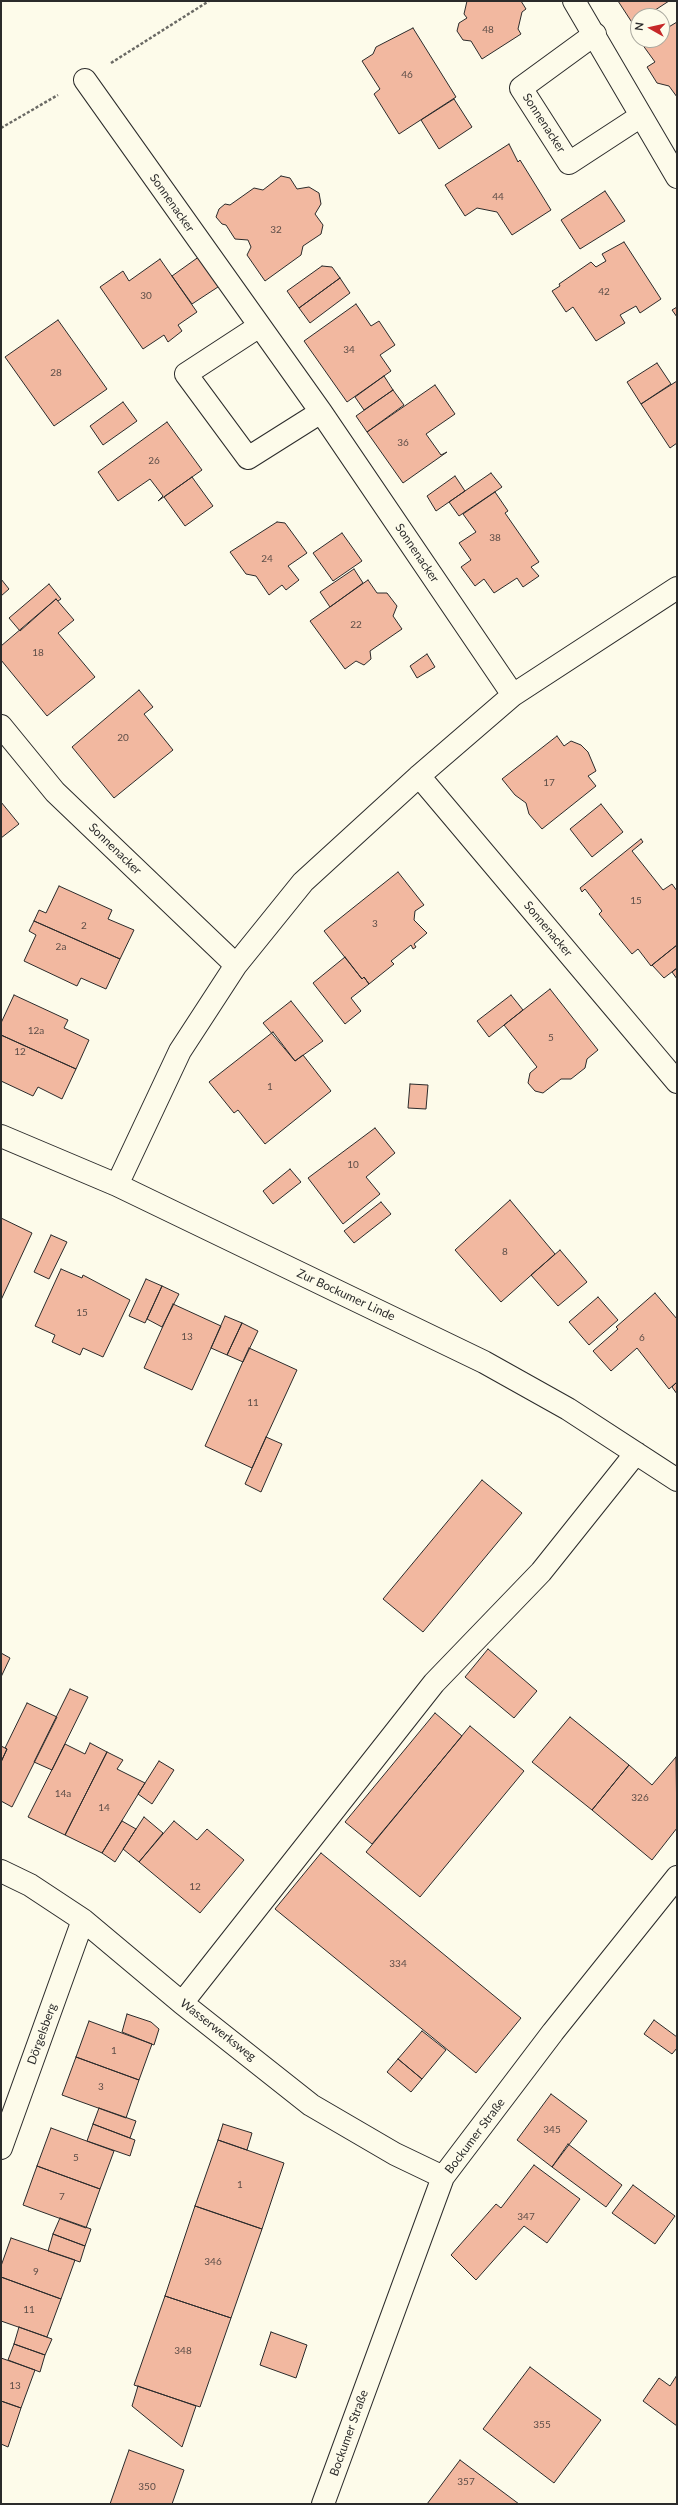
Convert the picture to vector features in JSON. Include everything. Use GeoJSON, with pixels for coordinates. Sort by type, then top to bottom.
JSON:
{"type":"FeatureCollection","features":[{"type":"Feature","properties":{"kind":"street"},"geometry":{"type":"LineString","coordinates":[[574,1],[595,34],[677,176]]}},
{"type":"Feature","properties":{"kind":"street","name":"Sonnenacker"},"geometry":{"type":"LineString","coordinates":[[595,34],[521,88],[569,163],[641,116]]}},
{"type":"Feature","properties":{"kind":"street","name":"Sonnenacker"},"geometry":{"type":"LineString","coordinates":[[85,80],[258,327],[320,412],[513,695]]}},
{"type":"Feature","properties":{"kind":"street"},"geometry":{"type":"LineString","coordinates":[[258,327],[186,374],[248,458],[320,412]]}},
{"type":"Feature","properties":{"kind":"street"},"geometry":{"type":"LineString","coordinates":[[117,1185],[180,1051],[236,965],[303,882],[419,776],[513,695],[677,588]]}},
{"type":"Feature","properties":{"kind":"street","name":"Sonnenacker"},"geometry":{"type":"LineString","coordinates":[[1,726],[55,792],[236,965]]}},
{"type":"Feature","properties":{"kind":"street","name":"Sonnenacker"},"geometry":{"type":"LineString","coordinates":[[419,776],[677,1082]]}},
{"type":"Feature","properties":{"kind":"street","name":"Zur Bockumer Linde"},"geometry":{"type":"LineString","coordinates":[[1,1136],[117,1185],[484,1362],[568,1409],[677,1480]]}},
{"type":"Feature","properties":{"kind":"street"},"geometry":{"type":"LineString","coordinates":[[182,2003],[434,1683],[542,1572],[636,1453]]}},
{"type":"Feature","properties":{"kind":"street","name":"Wasserwerksweg"},"geometry":{"type":"LineString","coordinates":[[1,1871],[30,1885],[83,1920],[182,2003],[311,2104],[395,2154],[443,2177]]}},
{"type":"Feature","properties":{"kind":"street","name":"Bockumer Straße"},"geometry":{"type":"LineString","coordinates":[[323,2504],[443,2177],[553,2032],[677,1877]]}},
{"type":"Feature","properties":{"kind":"street","name":"Dörgelsberg"},"geometry":{"type":"LineString","coordinates":[[1,2148],[83,1920]]}},
{"type":"Feature","properties":{"kind":"building"},"geometry":{"type":"Polygon","coordinates":[[[467,1],[521,1],[526,9],[522,12],[518,29],[521,34],[482,59],[471,41],[463,40],[457,31],[459,23],[467,18],[464,14],[467,1]]]}},
{"type":"Feature","properties":{"kind":"building"},"geometry":{"type":"Polygon","coordinates":[[[618,1],[669,1],[658,8],[630,8],[630,19],[618,1]]]}},
{"type":"Feature","properties":{"kind":"building"},"geometry":{"type":"Polygon","coordinates":[[[677,22],[677,97],[669,86],[657,83],[647,67],[655,62],[645,48],[670,48],[670,26],[677,22]]]}},
{"type":"Feature","properties":{"kind":"building"},"geometry":{"type":"Polygon","coordinates":[[[413,28],[456,97],[399,134],[374,94],[380,89],[362,61],[373,54],[376,47],[413,28]]]}},
{"type":"Feature","properties":{"kind":"building"},"geometry":{"type":"Polygon","coordinates":[[[454,99],[472,127],[439,149],[421,120],[454,99]]]}},
{"type":"Feature","properties":{"kind":"building"},"geometry":{"type":"Polygon","coordinates":[[[509,144],[518,162],[520,160],[551,210],[512,235],[497,212],[477,208],[465,216],[445,185],[509,144]]]}},
{"type":"Feature","properties":{"kind":"building"},"geometry":{"type":"Polygon","coordinates":[[[281,176],[290,178],[297,189],[309,187],[319,193],[321,204],[315,214],[323,225],[321,234],[303,246],[301,255],[265,281],[247,255],[251,247],[248,240],[235,239],[226,225],[222,224],[216,217],[219,209],[225,204],[230,205],[254,188],[263,190],[281,176]]]}},
{"type":"Feature","properties":{"kind":"building"},"geometry":{"type":"Polygon","coordinates":[[[605,191],[625,221],[580,249],[561,220],[605,191]]]}},
{"type":"Feature","properties":{"kind":"building"},"geometry":{"type":"Polygon","coordinates":[[[624,242],[661,299],[640,313],[636,306],[620,315],[625,323],[596,341],[573,307],[566,312],[552,291],[560,286],[559,284],[591,262],[596,267],[606,261],[602,254],[624,242]]]}},
{"type":"Feature","properties":{"kind":"building"},"geometry":{"type":"Polygon","coordinates":[[[200,256],[221,285],[192,304],[172,276],[200,256]]]}},
{"type":"Feature","properties":{"kind":"building"},"geometry":{"type":"Polygon","coordinates":[[[160,259],[197,312],[178,325],[182,331],[168,342],[164,335],[143,349],[100,287],[123,271],[129,281],[160,259]]]}},
{"type":"Feature","properties":{"kind":"building"},"geometry":{"type":"Polygon","coordinates":[[[322,266],[332,267],[340,278],[299,308],[287,291],[322,266]]]}},
{"type":"Feature","properties":{"kind":"building"},"geometry":{"type":"Polygon","coordinates":[[[340,278],[350,293],[310,323],[299,308],[340,278]]]}},
{"type":"Feature","properties":{"kind":"building"},"geometry":{"type":"Polygon","coordinates":[[[356,304],[371,326],[379,321],[395,345],[380,355],[391,371],[347,402],[304,341],[356,304]]]}},
{"type":"Feature","properties":{"kind":"building"},"geometry":{"type":"Polygon","coordinates":[[[677,307],[677,317],[672,310],[677,307]]]}},
{"type":"Feature","properties":{"kind":"building"},"geometry":{"type":"Polygon","coordinates":[[[58,320],[107,389],[54,426],[5,357],[58,320]]]}},
{"type":"Feature","properties":{"kind":"building"},"geometry":{"type":"Polygon","coordinates":[[[657,363],[671,384],[641,404],[627,382],[657,363]]]}},
{"type":"Feature","properties":{"kind":"building"},"geometry":{"type":"Polygon","coordinates":[[[384,376],[393,390],[364,410],[355,397],[384,376]]]}},
{"type":"Feature","properties":{"kind":"building"},"geometry":{"type":"Polygon","coordinates":[[[677,381],[677,443],[670,448],[641,404],[677,381]]]}},
{"type":"Feature","properties":{"kind":"building"},"geometry":{"type":"Polygon","coordinates":[[[435,385],[455,414],[426,434],[441,455],[447,452],[403,483],[367,432],[435,385]]]}},
{"type":"Feature","properties":{"kind":"building"},"geometry":{"type":"Polygon","coordinates":[[[393,390],[404,405],[367,432],[356,416],[393,390]]]}},
{"type":"Feature","properties":{"kind":"building"},"geometry":{"type":"Polygon","coordinates":[[[123,402],[137,421],[103,445],[90,426],[123,402]]]}},
{"type":"Feature","properties":{"kind":"building"},"geometry":{"type":"Polygon","coordinates":[[[167,422],[202,470],[158,501],[163,496],[150,479],[118,501],[98,472],[167,422]]]}},
{"type":"Feature","properties":{"kind":"building"},"geometry":{"type":"Polygon","coordinates":[[[491,473],[502,487],[459,516],[449,502],[491,473]]]}},
{"type":"Feature","properties":{"kind":"building"},"geometry":{"type":"Polygon","coordinates":[[[455,476],[465,491],[436,511],[427,496],[455,476]]]}},
{"type":"Feature","properties":{"kind":"building"},"geometry":{"type":"Polygon","coordinates":[[[192,477],[213,506],[185,526],[164,497],[192,477]]]}},
{"type":"Feature","properties":{"kind":"building"},"geometry":{"type":"Polygon","coordinates":[[[495,492],[508,511],[505,513],[539,562],[531,567],[539,576],[523,587],[517,578],[494,593],[484,579],[475,586],[461,567],[471,560],[459,543],[476,532],[463,514],[495,492]]]}},
{"type":"Feature","properties":{"kind":"building"},"geometry":{"type":"Polygon","coordinates":[[[277,522],[285,523],[307,553],[288,566],[299,580],[286,590],[282,585],[269,595],[256,576],[246,574],[230,552],[277,522]]]}},
{"type":"Feature","properties":{"kind":"building"},"geometry":{"type":"Polygon","coordinates":[[[342,533],[362,561],[333,581],[313,553],[342,533]]]}},
{"type":"Feature","properties":{"kind":"building"},"geometry":{"type":"Polygon","coordinates":[[[354,569],[363,583],[330,607],[320,592],[354,569]]]}},
{"type":"Feature","properties":{"kind":"building"},"geometry":{"type":"Polygon","coordinates":[[[1,579],[9,589],[1,596],[1,579]]]}},
{"type":"Feature","properties":{"kind":"building"},"geometry":{"type":"Polygon","coordinates":[[[368,580],[377,593],[387,593],[397,606],[393,616],[402,629],[370,651],[371,659],[364,665],[356,661],[345,669],[310,621],[368,580]]]}},
{"type":"Feature","properties":{"kind":"building"},"geometry":{"type":"Polygon","coordinates":[[[49,584],[61,599],[58,601],[56,599],[20,631],[9,618],[49,584]]]}},
{"type":"Feature","properties":{"kind":"building"},"geometry":{"type":"Polygon","coordinates":[[[56,599],[74,620],[58,633],[95,677],[47,716],[1,660],[1,646],[56,599]]]}},
{"type":"Feature","properties":{"kind":"building"},"geometry":{"type":"Polygon","coordinates":[[[427,654],[435,667],[417,678],[410,666],[427,654]]]}},
{"type":"Feature","properties":{"kind":"building"},"geometry":{"type":"Polygon","coordinates":[[[139,690],[153,707],[144,714],[173,750],[114,798],[72,747],[139,690]]]}},
{"type":"Feature","properties":{"kind":"building"},"geometry":{"type":"Polygon","coordinates":[[[557,736],[564,746],[571,741],[581,745],[588,752],[596,771],[588,776],[596,786],[542,829],[529,814],[526,803],[515,795],[502,779],[557,736]]]}},
{"type":"Feature","properties":{"kind":"building"},"geometry":{"type":"Polygon","coordinates":[[[1,802],[19,824],[1,838],[1,802]]]}},
{"type":"Feature","properties":{"kind":"building"},"geometry":{"type":"Polygon","coordinates":[[[601,804],[623,832],[592,857],[570,829],[601,804]]]}},
{"type":"Feature","properties":{"kind":"building"},"geometry":{"type":"Polygon","coordinates":[[[641,839],[643,842],[632,851],[663,890],[672,884],[677,891],[677,945],[651,966],[638,949],[632,954],[599,914],[602,911],[585,889],[582,892],[580,888],[641,839]]]}},
{"type":"Feature","properties":{"kind":"building"},"geometry":{"type":"Polygon","coordinates":[[[398,872],[424,905],[415,911],[414,920],[427,933],[414,944],[416,947],[413,949],[411,945],[391,961],[394,964],[369,984],[364,977],[362,979],[324,931],[398,872]]]}},
{"type":"Feature","properties":{"kind":"building"},"geometry":{"type":"Polygon","coordinates":[[[59,886],[112,910],[108,919],[134,930],[120,959],[34,921],[39,910],[46,913],[59,886]]]}},
{"type":"Feature","properties":{"kind":"building"},"geometry":{"type":"Polygon","coordinates":[[[34,921],[120,959],[106,989],[81,978],[77,986],[24,961],[36,935],[29,931],[34,921]]]}},
{"type":"Feature","properties":{"kind":"building"},"geometry":{"type":"Polygon","coordinates":[[[677,945],[677,968],[664,978],[652,965],[677,945]]]}},
{"type":"Feature","properties":{"kind":"building"},"geometry":{"type":"Polygon","coordinates":[[[345,957],[362,979],[364,977],[369,984],[351,998],[361,1011],[345,1024],[313,983],[345,957]]]}},
{"type":"Feature","properties":{"kind":"building"},"geometry":{"type":"Polygon","coordinates":[[[677,968],[677,979],[672,972],[677,968]]]}},
{"type":"Feature","properties":{"kind":"building"},"geometry":{"type":"Polygon","coordinates":[[[550,989],[598,1050],[587,1059],[585,1068],[571,1079],[561,1079],[543,1093],[535,1091],[528,1083],[530,1073],[537,1067],[504,1025],[550,989]]]}},
{"type":"Feature","properties":{"kind":"building"},"geometry":{"type":"Polygon","coordinates":[[[14,995],[68,1020],[64,1028],[89,1040],[76,1069],[1,1035],[1,1023],[14,995]]]}},
{"type":"Feature","properties":{"kind":"building"},"geometry":{"type":"Polygon","coordinates":[[[511,995],[523,1010],[489,1037],[477,1021],[511,995]]]}},
{"type":"Feature","properties":{"kind":"building"},"geometry":{"type":"Polygon","coordinates":[[[291,1001],[323,1041],[295,1061],[263,1023],[291,1001]]]}},
{"type":"Feature","properties":{"kind":"building"},"geometry":{"type":"Polygon","coordinates":[[[273,1032],[295,1061],[303,1055],[331,1091],[265,1144],[238,1110],[234,1113],[209,1082],[273,1032]]]}},
{"type":"Feature","properties":{"kind":"building"},"geometry":{"type":"Polygon","coordinates":[[[1,1035],[76,1069],[62,1099],[38,1087],[33,1096],[1,1081],[1,1035]]]}},
{"type":"Feature","properties":{"kind":"building"},"geometry":{"type":"Polygon","coordinates":[[[410,1084],[428,1085],[426,1109],[408,1108],[410,1084]]]}},
{"type":"Feature","properties":{"kind":"building"},"geometry":{"type":"Polygon","coordinates":[[[375,1128],[395,1153],[366,1177],[380,1194],[343,1224],[308,1178],[375,1128]]]}},
{"type":"Feature","properties":{"kind":"building"},"geometry":{"type":"Polygon","coordinates":[[[290,1169],[301,1182],[273,1204],[263,1191],[290,1169]]]}},
{"type":"Feature","properties":{"kind":"building"},"geometry":{"type":"Polygon","coordinates":[[[510,1200],[555,1254],[501,1302],[455,1250],[510,1200]]]}},
{"type":"Feature","properties":{"kind":"building"},"geometry":{"type":"Polygon","coordinates":[[[381,1202],[391,1214],[354,1243],[344,1231],[381,1202]]]}},
{"type":"Feature","properties":{"kind":"building"},"geometry":{"type":"Polygon","coordinates":[[[1,1218],[32,1233],[1,1300],[1,1218]]]}},
{"type":"Feature","properties":{"kind":"building"},"geometry":{"type":"Polygon","coordinates":[[[51,1235],[67,1242],[49,1279],[34,1272],[51,1235]]]}},
{"type":"Feature","properties":{"kind":"building"},"geometry":{"type":"Polygon","coordinates":[[[560,1250],[587,1282],[558,1306],[531,1275],[560,1250]]]}},
{"type":"Feature","properties":{"kind":"building"},"geometry":{"type":"Polygon","coordinates":[[[61,1269],[82,1278],[83,1275],[130,1300],[103,1357],[83,1348],[80,1355],[52,1342],[55,1335],[35,1326],[61,1269]]]}},
{"type":"Feature","properties":{"kind":"building"},"geometry":{"type":"Polygon","coordinates":[[[146,1279],[162,1286],[145,1323],[129,1316],[146,1279]]]}},
{"type":"Feature","properties":{"kind":"building"},"geometry":{"type":"Polygon","coordinates":[[[162,1286],[179,1294],[162,1327],[147,1319],[162,1286]]]}},
{"type":"Feature","properties":{"kind":"building"},"geometry":{"type":"Polygon","coordinates":[[[655,1293],[677,1319],[677,1382],[669,1389],[637,1348],[611,1371],[593,1351],[618,1329],[616,1327],[655,1293]]]}},
{"type":"Feature","properties":{"kind":"building"},"geometry":{"type":"Polygon","coordinates":[[[598,1297],[618,1320],[589,1345],[569,1322],[598,1297]]]}},
{"type":"Feature","properties":{"kind":"building"},"geometry":{"type":"Polygon","coordinates":[[[173,1304],[221,1326],[192,1390],[144,1368],[173,1304]]]}},
{"type":"Feature","properties":{"kind":"building"},"geometry":{"type":"Polygon","coordinates":[[[225,1316],[242,1323],[227,1355],[211,1348],[225,1316]]]}},
{"type":"Feature","properties":{"kind":"building"},"geometry":{"type":"Polygon","coordinates":[[[242,1323],[258,1331],[243,1362],[227,1355],[242,1323]]]}},
{"type":"Feature","properties":{"kind":"building"},"geometry":{"type":"Polygon","coordinates":[[[249,1348],[297,1370],[252,1468],[205,1446],[249,1348]]]}},
{"type":"Feature","properties":{"kind":"building"},"geometry":{"type":"Polygon","coordinates":[[[677,1382],[677,1394],[672,1387],[677,1382]]]}},
{"type":"Feature","properties":{"kind":"building"},"geometry":{"type":"Polygon","coordinates":[[[266,1437],[282,1444],[261,1492],[245,1484],[266,1437]]]}},
{"type":"Feature","properties":{"kind":"building"},"geometry":{"type":"Polygon","coordinates":[[[482,1480],[522,1513],[423,1632],[383,1599],[482,1480]]]}},
{"type":"Feature","properties":{"kind":"building"},"geometry":{"type":"Polygon","coordinates":[[[488,1649],[537,1691],[514,1718],[465,1677],[488,1649]]]}},
{"type":"Feature","properties":{"kind":"building"},"geometry":{"type":"Polygon","coordinates":[[[1,1653],[10,1658],[1,1677],[1,1653]]]}},
{"type":"Feature","properties":{"kind":"building"},"geometry":{"type":"Polygon","coordinates":[[[70,1689],[88,1697],[52,1770],[34,1762],[70,1689]]]}},
{"type":"Feature","properties":{"kind":"building"},"geometry":{"type":"Polygon","coordinates":[[[27,1703],[57,1717],[12,1807],[1,1801],[1,1762],[7,1749],[5,1748],[27,1703]]]}},
{"type":"Feature","properties":{"kind":"building"},"geometry":{"type":"Polygon","coordinates":[[[435,1713],[462,1736],[372,1844],[345,1822],[435,1713]]]}},
{"type":"Feature","properties":{"kind":"building"},"geometry":{"type":"Polygon","coordinates":[[[570,1717],[629,1765],[592,1810],[532,1762],[570,1717]]]}},
{"type":"Feature","properties":{"kind":"building"},"geometry":{"type":"Polygon","coordinates":[[[470,1726],[524,1771],[420,1897],[366,1852],[470,1726]]]}},
{"type":"Feature","properties":{"kind":"building"},"geometry":{"type":"Polygon","coordinates":[[[90,1743],[107,1752],[65,1835],[28,1817],[65,1744],[85,1754],[90,1743]]]}},
{"type":"Feature","properties":{"kind":"building"},"geometry":{"type":"Polygon","coordinates":[[[1,1746],[7,1749],[1,1762],[1,1746]]]}},
{"type":"Feature","properties":{"kind":"building"},"geometry":{"type":"Polygon","coordinates":[[[107,1752],[123,1760],[117,1769],[145,1783],[102,1853],[65,1835],[107,1752]]]}},
{"type":"Feature","properties":{"kind":"building"},"geometry":{"type":"Polygon","coordinates":[[[676,1757],[677,1828],[652,1860],[592,1810],[629,1765],[652,1785],[676,1757]]]}},
{"type":"Feature","properties":{"kind":"building"},"geometry":{"type":"Polygon","coordinates":[[[159,1761],[174,1770],[152,1804],[138,1794],[159,1761]]]}},
{"type":"Feature","properties":{"kind":"building"},"geometry":{"type":"Polygon","coordinates":[[[144,1817],[163,1833],[139,1862],[123,1849],[144,1817]]]}},
{"type":"Feature","properties":{"kind":"building"},"geometry":{"type":"Polygon","coordinates":[[[122,1821],[136,1829],[115,1862],[102,1853],[122,1821]]]}},
{"type":"Feature","properties":{"kind":"building"},"geometry":{"type":"Polygon","coordinates":[[[174,1821],[197,1840],[207,1829],[244,1860],[200,1913],[139,1862],[174,1821]]]}},
{"type":"Feature","properties":{"kind":"building"},"geometry":{"type":"Polygon","coordinates":[[[321,1853],[521,2018],[476,2073],[275,1909],[321,1853]]]}},
{"type":"Feature","properties":{"kind":"building"},"geometry":{"type":"Polygon","coordinates":[[[127,2014],[151,2022],[159,2029],[154,2045],[122,2032],[127,2014]]]}},
{"type":"Feature","properties":{"kind":"building"},"geometry":{"type":"Polygon","coordinates":[[[654,2020],[677,2037],[677,2048],[672,2054],[644,2034],[654,2020]]]}},
{"type":"Feature","properties":{"kind":"building"},"geometry":{"type":"Polygon","coordinates":[[[89,2021],[152,2044],[139,2080],[76,2057],[89,2021]]]}},
{"type":"Feature","properties":{"kind":"building"},"geometry":{"type":"Polygon","coordinates":[[[422,2031],[446,2050],[422,2079],[398,2059],[422,2031]]]}},
{"type":"Feature","properties":{"kind":"building"},"geometry":{"type":"Polygon","coordinates":[[[76,2057],[139,2080],[126,2118],[62,2095],[76,2057]]]}},
{"type":"Feature","properties":{"kind":"building"},"geometry":{"type":"Polygon","coordinates":[[[398,2059],[422,2079],[411,2092],[387,2072],[398,2059]]]}},
{"type":"Feature","properties":{"kind":"building"},"geometry":{"type":"Polygon","coordinates":[[[551,2094],[587,2121],[552,2167],[517,2140],[551,2094]]]}},
{"type":"Feature","properties":{"kind":"building"},"geometry":{"type":"Polygon","coordinates":[[[99,2108],[136,2121],[130,2138],[93,2124],[99,2108]]]}},
{"type":"Feature","properties":{"kind":"building"},"geometry":{"type":"Polygon","coordinates":[[[93,2124],[135,2140],[130,2156],[87,2141],[93,2124]]]}},
{"type":"Feature","properties":{"kind":"building"},"geometry":{"type":"Polygon","coordinates":[[[223,2124],[252,2133],[247,2150],[218,2140],[223,2124]]]}},
{"type":"Feature","properties":{"kind":"building"},"geometry":{"type":"Polygon","coordinates":[[[51,2128],[114,2151],[100,2189],[37,2166],[51,2128]]]}},
{"type":"Feature","properties":{"kind":"building"},"geometry":{"type":"Polygon","coordinates":[[[218,2140],[284,2163],[262,2229],[195,2206],[218,2140]]]}},
{"type":"Feature","properties":{"kind":"building"},"geometry":{"type":"Polygon","coordinates":[[[568,2144],[622,2185],[606,2207],[552,2167],[568,2144]]]}},
{"type":"Feature","properties":{"kind":"building"},"geometry":{"type":"Polygon","coordinates":[[[534,2165],[580,2199],[547,2243],[524,2226],[476,2280],[451,2255],[496,2204],[501,2208],[534,2165]]]}},
{"type":"Feature","properties":{"kind":"building"},"geometry":{"type":"Polygon","coordinates":[[[37,2166],[100,2189],[86,2228],[23,2205],[37,2166]]]}},
{"type":"Feature","properties":{"kind":"building"},"geometry":{"type":"Polygon","coordinates":[[[633,2185],[675,2216],[655,2244],[612,2213],[633,2185]]]}},
{"type":"Feature","properties":{"kind":"building"},"geometry":{"type":"Polygon","coordinates":[[[195,2206],[262,2229],[231,2318],[165,2296],[195,2206]]]}},
{"type":"Feature","properties":{"kind":"building"},"geometry":{"type":"Polygon","coordinates":[[[60,2218],[91,2229],[85,2246],[53,2234],[60,2218]]]}},
{"type":"Feature","properties":{"kind":"building"},"geometry":{"type":"Polygon","coordinates":[[[53,2234],[85,2246],[80,2262],[48,2251],[53,2234]]]}},
{"type":"Feature","properties":{"kind":"building"},"geometry":{"type":"Polygon","coordinates":[[[11,2238],[75,2260],[61,2299],[1,2277],[1,2266],[11,2238]]]}},
{"type":"Feature","properties":{"kind":"building"},"geometry":{"type":"Polygon","coordinates":[[[1,2277],[61,2299],[47,2337],[1,2321],[1,2277]]]}},
{"type":"Feature","properties":{"kind":"building"},"geometry":{"type":"Polygon","coordinates":[[[165,2296],[231,2318],[200,2407],[134,2385],[165,2296]]]}},
{"type":"Feature","properties":{"kind":"building"},"geometry":{"type":"Polygon","coordinates":[[[19,2327],[52,2339],[45,2355],[14,2344],[19,2327]]]}},
{"type":"Feature","properties":{"kind":"building"},"geometry":{"type":"Polygon","coordinates":[[[271,2332],[307,2345],[296,2378],[260,2365],[271,2332]]]}},
{"type":"Feature","properties":{"kind":"building"},"geometry":{"type":"Polygon","coordinates":[[[14,2344],[45,2355],[40,2372],[8,2360],[14,2344]]]}},
{"type":"Feature","properties":{"kind":"building"},"geometry":{"type":"Polygon","coordinates":[[[1,2358],[35,2370],[21,2408],[1,2401],[1,2358]]]}},
{"type":"Feature","properties":{"kind":"building"},"geometry":{"type":"Polygon","coordinates":[[[530,2367],[601,2420],[554,2483],[483,2429],[530,2367]]]}},
{"type":"Feature","properties":{"kind":"building"},"geometry":{"type":"Polygon","coordinates":[[[677,2375],[677,2426],[643,2401],[659,2378],[670,2386],[677,2375]]]}},
{"type":"Feature","properties":{"kind":"building"},"geometry":{"type":"Polygon","coordinates":[[[138,2386],[196,2406],[182,2447],[132,2406],[138,2386]]]}},
{"type":"Feature","properties":{"kind":"building"},"geometry":{"type":"Polygon","coordinates":[[[1,2401],[21,2408],[8,2447],[1,2444],[1,2401]]]}},
{"type":"Feature","properties":{"kind":"building"},"geometry":{"type":"Polygon","coordinates":[[[129,2450],[184,2470],[172,2504],[110,2504],[129,2450]]]}},
{"type":"Feature","properties":{"kind":"building"},"geometry":{"type":"Polygon","coordinates":[[[460,2460],[519,2504],[427,2504],[460,2460]]]}}]}
